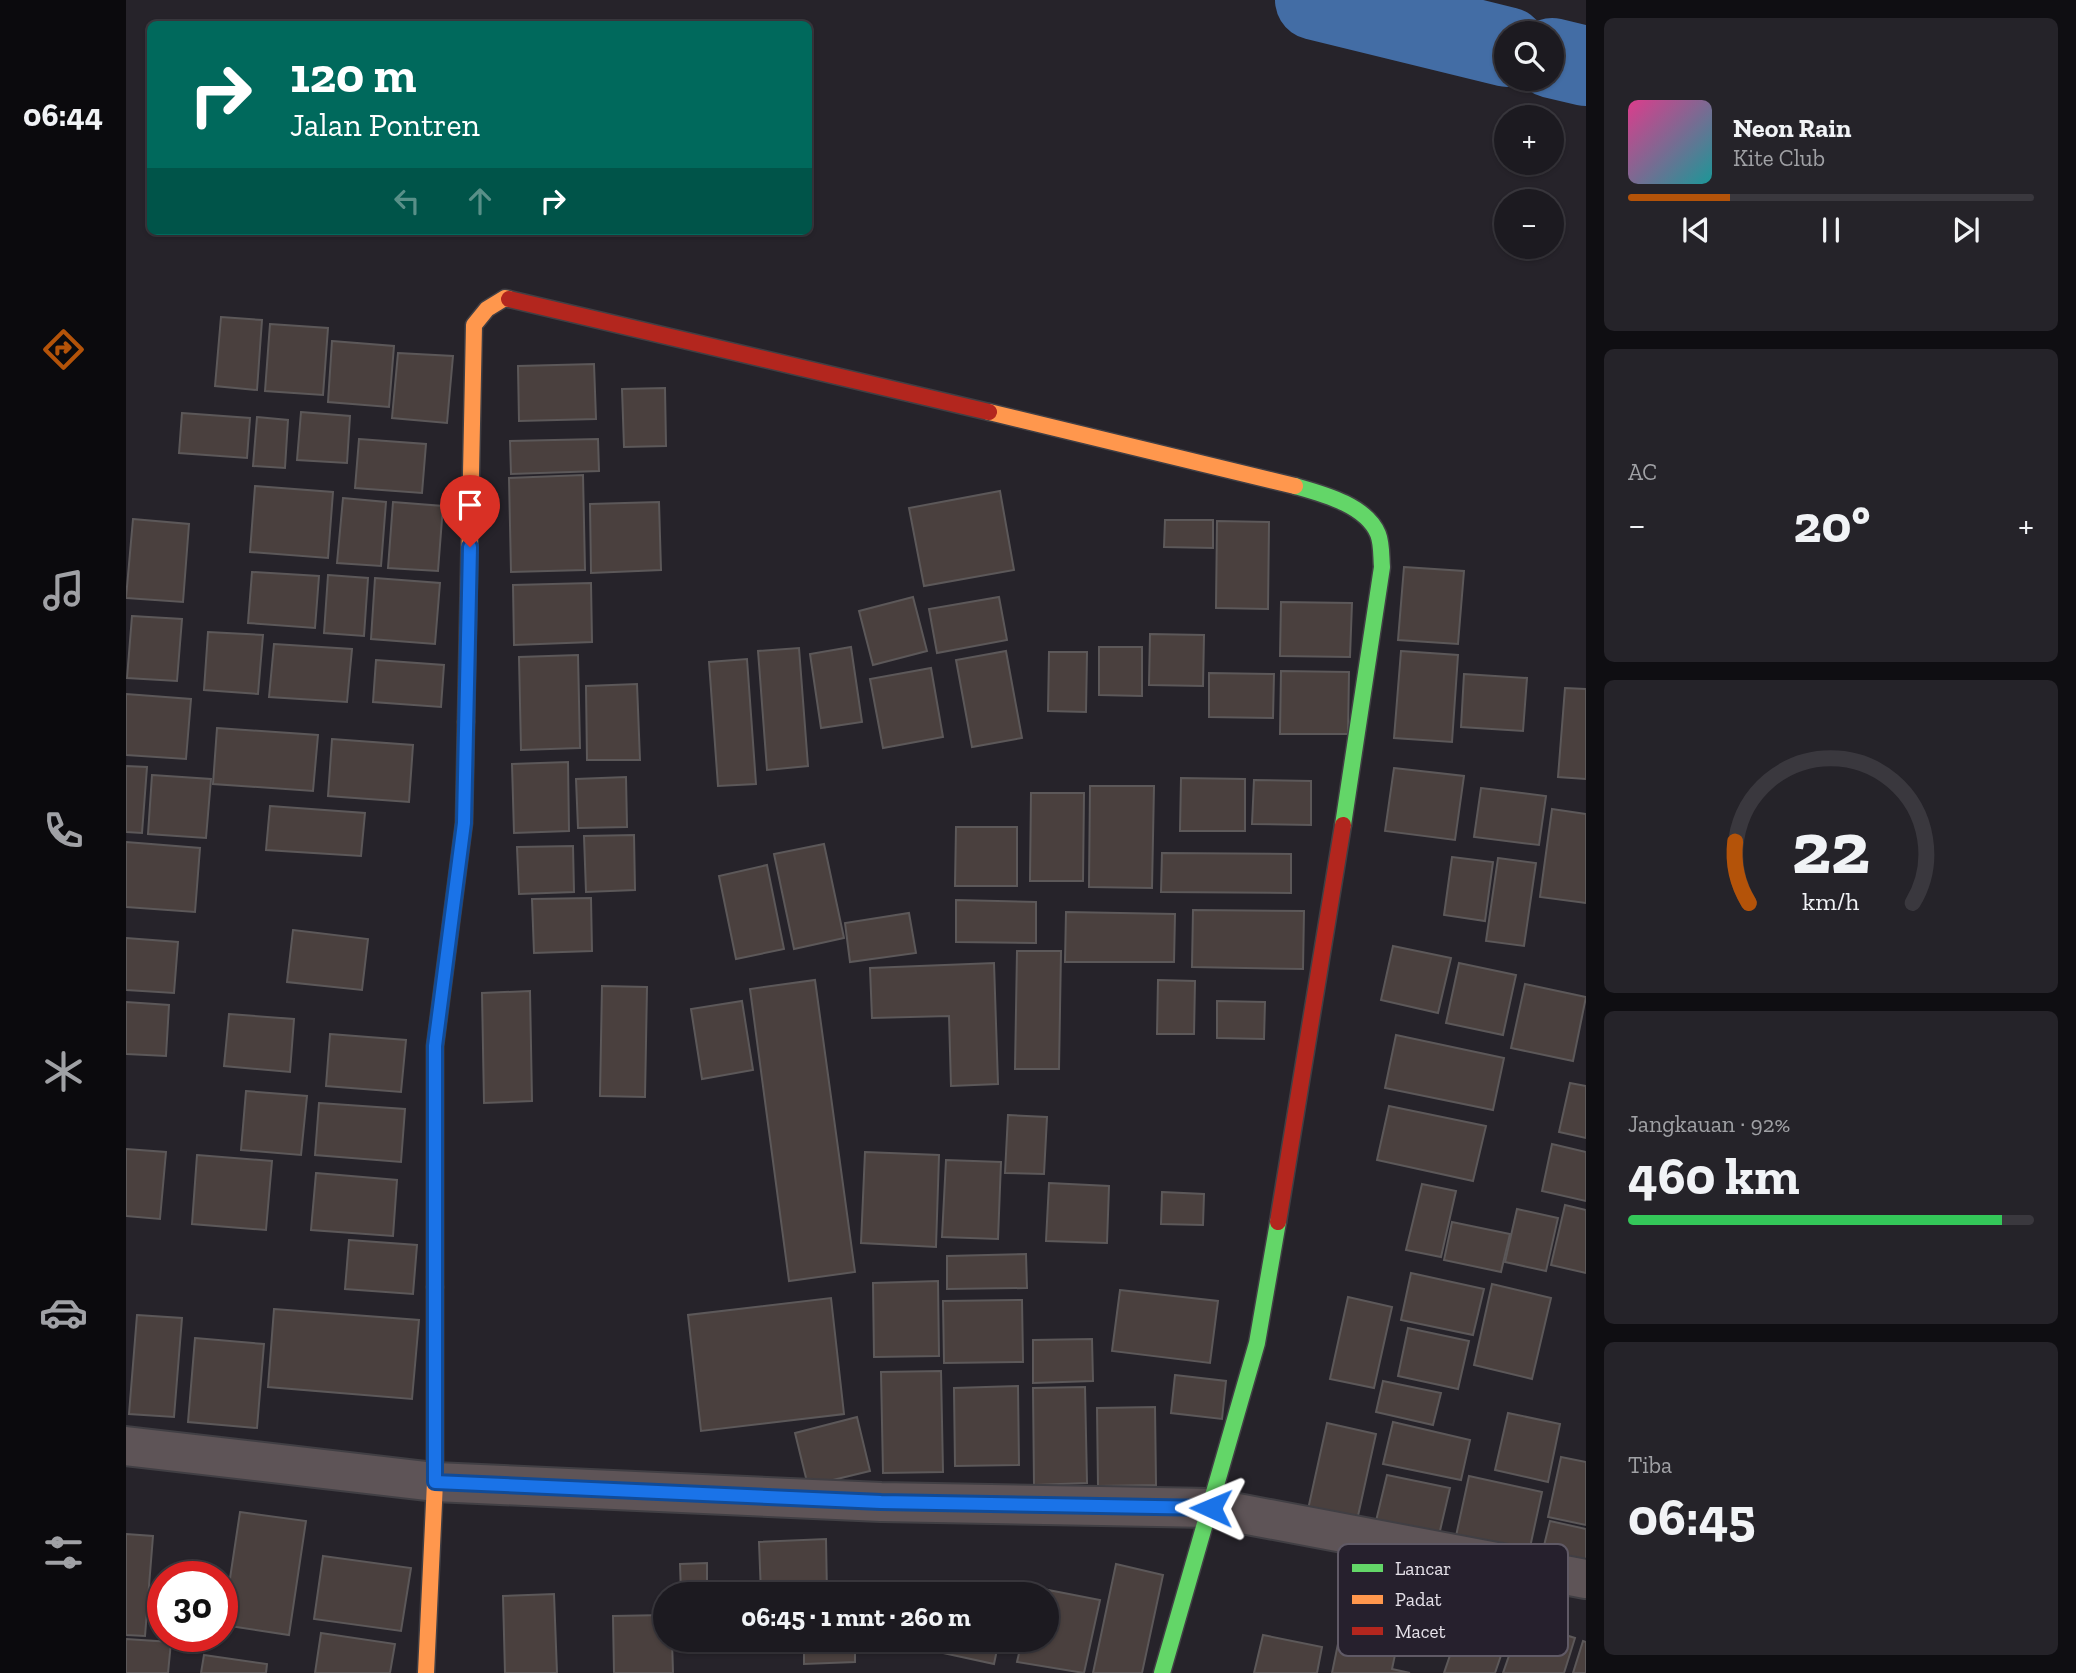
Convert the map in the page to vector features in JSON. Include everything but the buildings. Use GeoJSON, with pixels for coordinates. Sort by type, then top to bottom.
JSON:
{"type":"FeatureCollection","features":[{"type":"Feature","properties":{"kind":"street"},"geometry":{"type":"LineString","coordinates":[[426,1673],[435,1482],[435,1046],[464,823],[474,325],[487,309],[505,298],[1258,475],[1338,500],[1364,515],[1377,532],[1382,567],[1321,970],[1257,1343],[1162,1673]]}},
{"type":"Feature","properties":{"kind":"street"},"geometry":{"type":"LineString","coordinates":[[126,1446],[435,1482],[881,1502],[1211,1508],[1401,1544]]}},
{"type":"Feature","properties":{"kind":"street"},"geometry":{"type":"LineString","coordinates":[[1568,1576],[1586,1579]]}},
{"type":"Feature","properties":{"kind":"waterway"},"geometry":{"type":"LineString","coordinates":[[1315,0],[1494,44]]}},
{"type":"Feature","properties":{"kind":"waterway"},"geometry":{"type":"LineString","coordinates":[[1564,61],[1586,66]]}},
{"type":"Feature","properties":{"kind":"traffic: fast"},"geometry":{"type":"LineString","coordinates":[[1295,486],[1354,508],[1372,524],[1380,542],[1382,567],[1343,825]]}},
{"type":"Feature","properties":{"kind":"traffic: fast"},"geometry":{"type":"LineString","coordinates":[[1162,1673],[1257,1343],[1278,1222]]}},
{"type":"Feature","properties":{"kind":"traffic: slow"},"geometry":{"type":"LineString","coordinates":[[466,722],[474,325],[487,309],[505,298],[509,299]]}},
{"type":"Feature","properties":{"kind":"traffic: slow"},"geometry":{"type":"LineString","coordinates":[[989,412],[1295,486]]}},
{"type":"Feature","properties":{"kind":"traffic: slow"},"geometry":{"type":"LineString","coordinates":[[426,1673],[435,1482],[435,1287]]}},
{"type":"Feature","properties":{"kind":"traffic: jam"},"geometry":{"type":"LineString","coordinates":[[509,299],[989,412]]}},
{"type":"Feature","properties":{"kind":"traffic: jam"},"geometry":{"type":"LineString","coordinates":[[435,1287],[435,1046],[464,823],[466,722]]}},
{"type":"Feature","properties":{"kind":"traffic: jam"},"geometry":{"type":"LineString","coordinates":[[1278,1222],[1343,825]]}},
{"type":"Feature","properties":{"kind":"route"},"geometry":{"type":"LineString","coordinates":[[470,547],[464,823],[435,1046],[435,1482],[881,1502],[1211,1508]]}}]}
